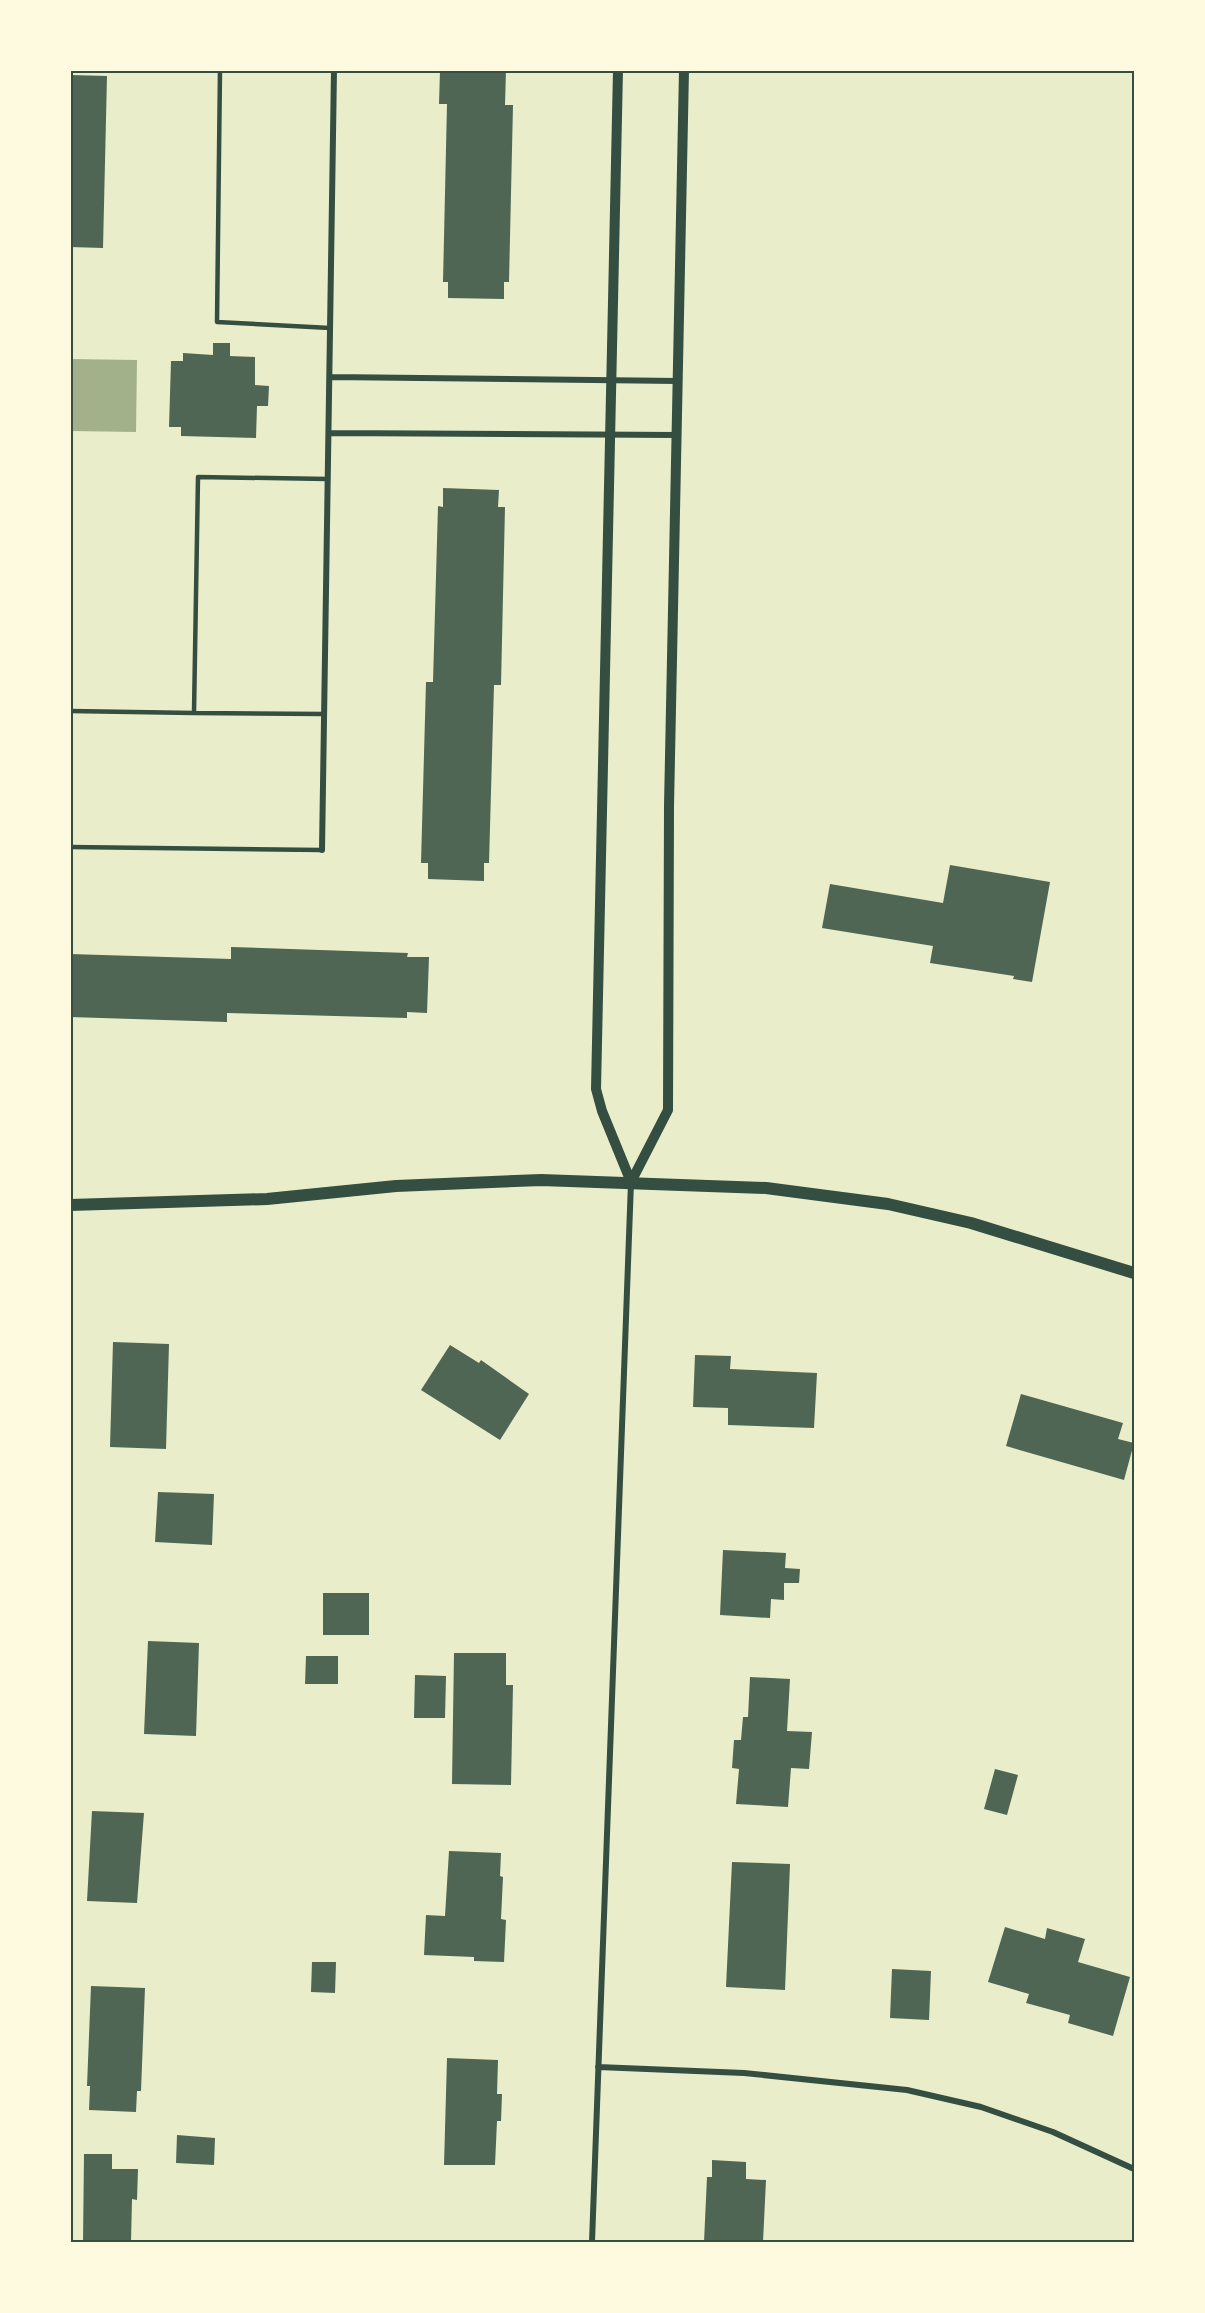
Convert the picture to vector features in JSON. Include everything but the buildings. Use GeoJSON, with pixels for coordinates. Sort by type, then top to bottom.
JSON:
{"type":"FeatureCollection","features":[{"type":"Feature","properties":{"kind":"main road"},"geometry":{"type":"LineString","coordinates":[[70,1205],[267,1199],[396,1186],[519,1181],[631,1182],[766,1188],[888,1204],[971,1223],[1134,1273]]}},
{"type":"Feature","properties":{"kind":"street"},"geometry":{"type":"LineString","coordinates":[[322,850],[334,70]]}},
{"type":"Feature","properties":{"kind":"street"},"geometry":{"type":"LineString","coordinates":[[592,2242],[631,1182],[602,1111],[596,1089],[618,70]]}},
{"type":"Feature","properties":{"kind":"street"},"geometry":{"type":"LineString","coordinates":[[631,1182],[668,1110],[669,806],[684,70]]}},
{"type":"Feature","properties":{"kind":"street"},"geometry":{"type":"LineString","coordinates":[[331,377],[679,381]]}},
{"type":"Feature","properties":{"kind":"street"},"geometry":{"type":"LineString","coordinates":[[329,433],[678,435]]}},
{"type":"Feature","properties":{"kind":"street"},"geometry":{"type":"LineString","coordinates":[[598,2067],[744,2073],[907,2090],[981,2107],[1053,2132],[1134,2169]]}},
{"type":"Feature","properties":{"kind":"lane"},"geometry":{"type":"LineString","coordinates":[[220,70],[217,321],[330,328]]}},
{"type":"Feature","properties":{"kind":"lane"},"geometry":{"type":"LineString","coordinates":[[194,713],[198,477],[328,479]]}},
{"type":"Feature","properties":{"kind":"lane"},"geometry":{"type":"LineString","coordinates":[[70,711],[324,714]]}},
{"type":"Feature","properties":{"kind":"lane"},"geometry":{"type":"LineString","coordinates":[[70,846],[322,850]]}},
{"type":"Feature","properties":{"kind":"shaded area"},"geometry":{"type":"Polygon","coordinates":[[[71,359],[137,360],[136,432],[71,431],[71,359]]]}}]}
